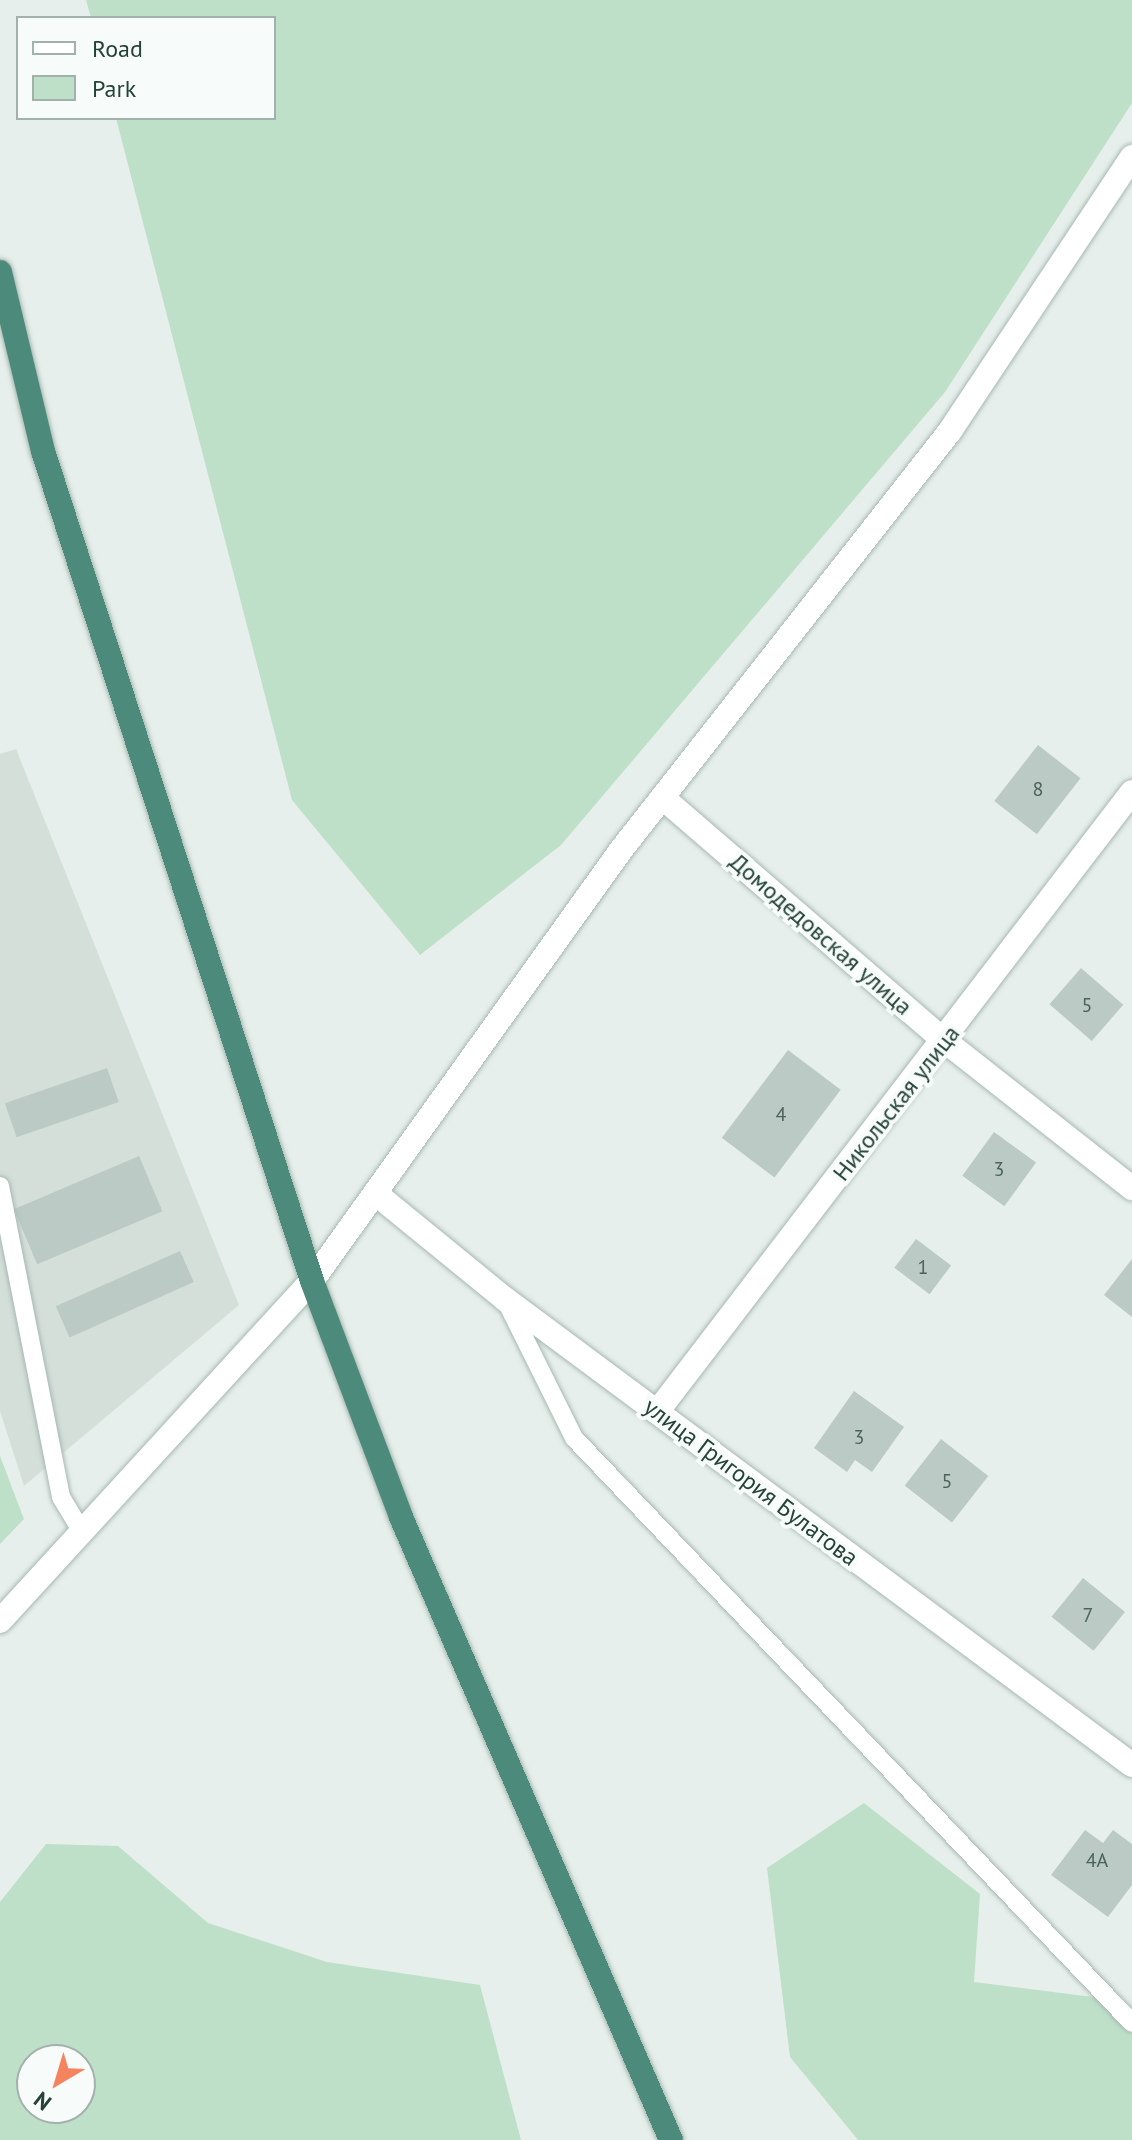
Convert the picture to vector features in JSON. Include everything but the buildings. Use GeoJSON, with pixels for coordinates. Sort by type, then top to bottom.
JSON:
{"type":"FeatureCollection","features":[{"type":"Feature","properties":{"kind":"highway"},"geometry":{"type":"LineString","coordinates":[[0,272],[43,451],[312,1281],[401,1517],[671,2140]]}},
{"type":"Feature","properties":{"kind":"street"},"geometry":{"type":"LineString","coordinates":[[0,1621],[312,1281],[663,798],[950,431],[1132,157]]}},
{"type":"Feature","properties":{"kind":"street","name":"Никольская улица"},"geometry":{"type":"LineString","coordinates":[[657,1412],[945,1041],[1132,792]]}},
{"type":"Feature","properties":{"kind":"street","name":"Домодедовская улица"},"geometry":{"type":"LineString","coordinates":[[663,798],[945,1041],[1132,1188]]}},
{"type":"Feature","properties":{"kind":"street","name":"улица Григория Булатова"},"geometry":{"type":"LineString","coordinates":[[375,1193],[505,1299],[1132,1765]]}},
{"type":"Feature","properties":{"kind":"lane"},"geometry":{"type":"LineString","coordinates":[[0,1186],[61,1497],[82,1532]]}},
{"type":"Feature","properties":{"kind":"lane"},"geometry":{"type":"LineString","coordinates":[[505,1299],[574,1438],[1132,2023]]}},
{"type":"Feature","properties":{"kind":"shaded area"},"geometry":{"type":"Polygon","coordinates":[[[16,749],[239,1305],[24,1486],[0,1411],[0,754],[16,749]]]}},
{"type":"Feature","properties":{"kind":"green space"},"geometry":{"type":"Polygon","coordinates":[[[86,0],[1132,0],[1132,103],[945,392],[561,845],[420,955],[292,800],[117,120],[276,120],[276,16],[90,16],[86,0]]]}},
{"type":"Feature","properties":{"kind":"green space"},"geometry":{"type":"Polygon","coordinates":[[[0,1456],[24,1519],[0,1544],[0,1456]]]}},
{"type":"Feature","properties":{"kind":"green space"},"geometry":{"type":"Polygon","coordinates":[[[864,1803],[980,1894],[974,1982],[1116,2000],[1132,2020],[1132,2140],[858,2140],[790,2057],[767,1868],[864,1803]]]}},
{"type":"Feature","properties":{"kind":"green space"},"geometry":{"type":"Polygon","coordinates":[[[46,1844],[118,1846],[208,1923],[327,1962],[480,1985],[521,2140],[0,2140],[0,1902],[46,1844]]]}}]}
